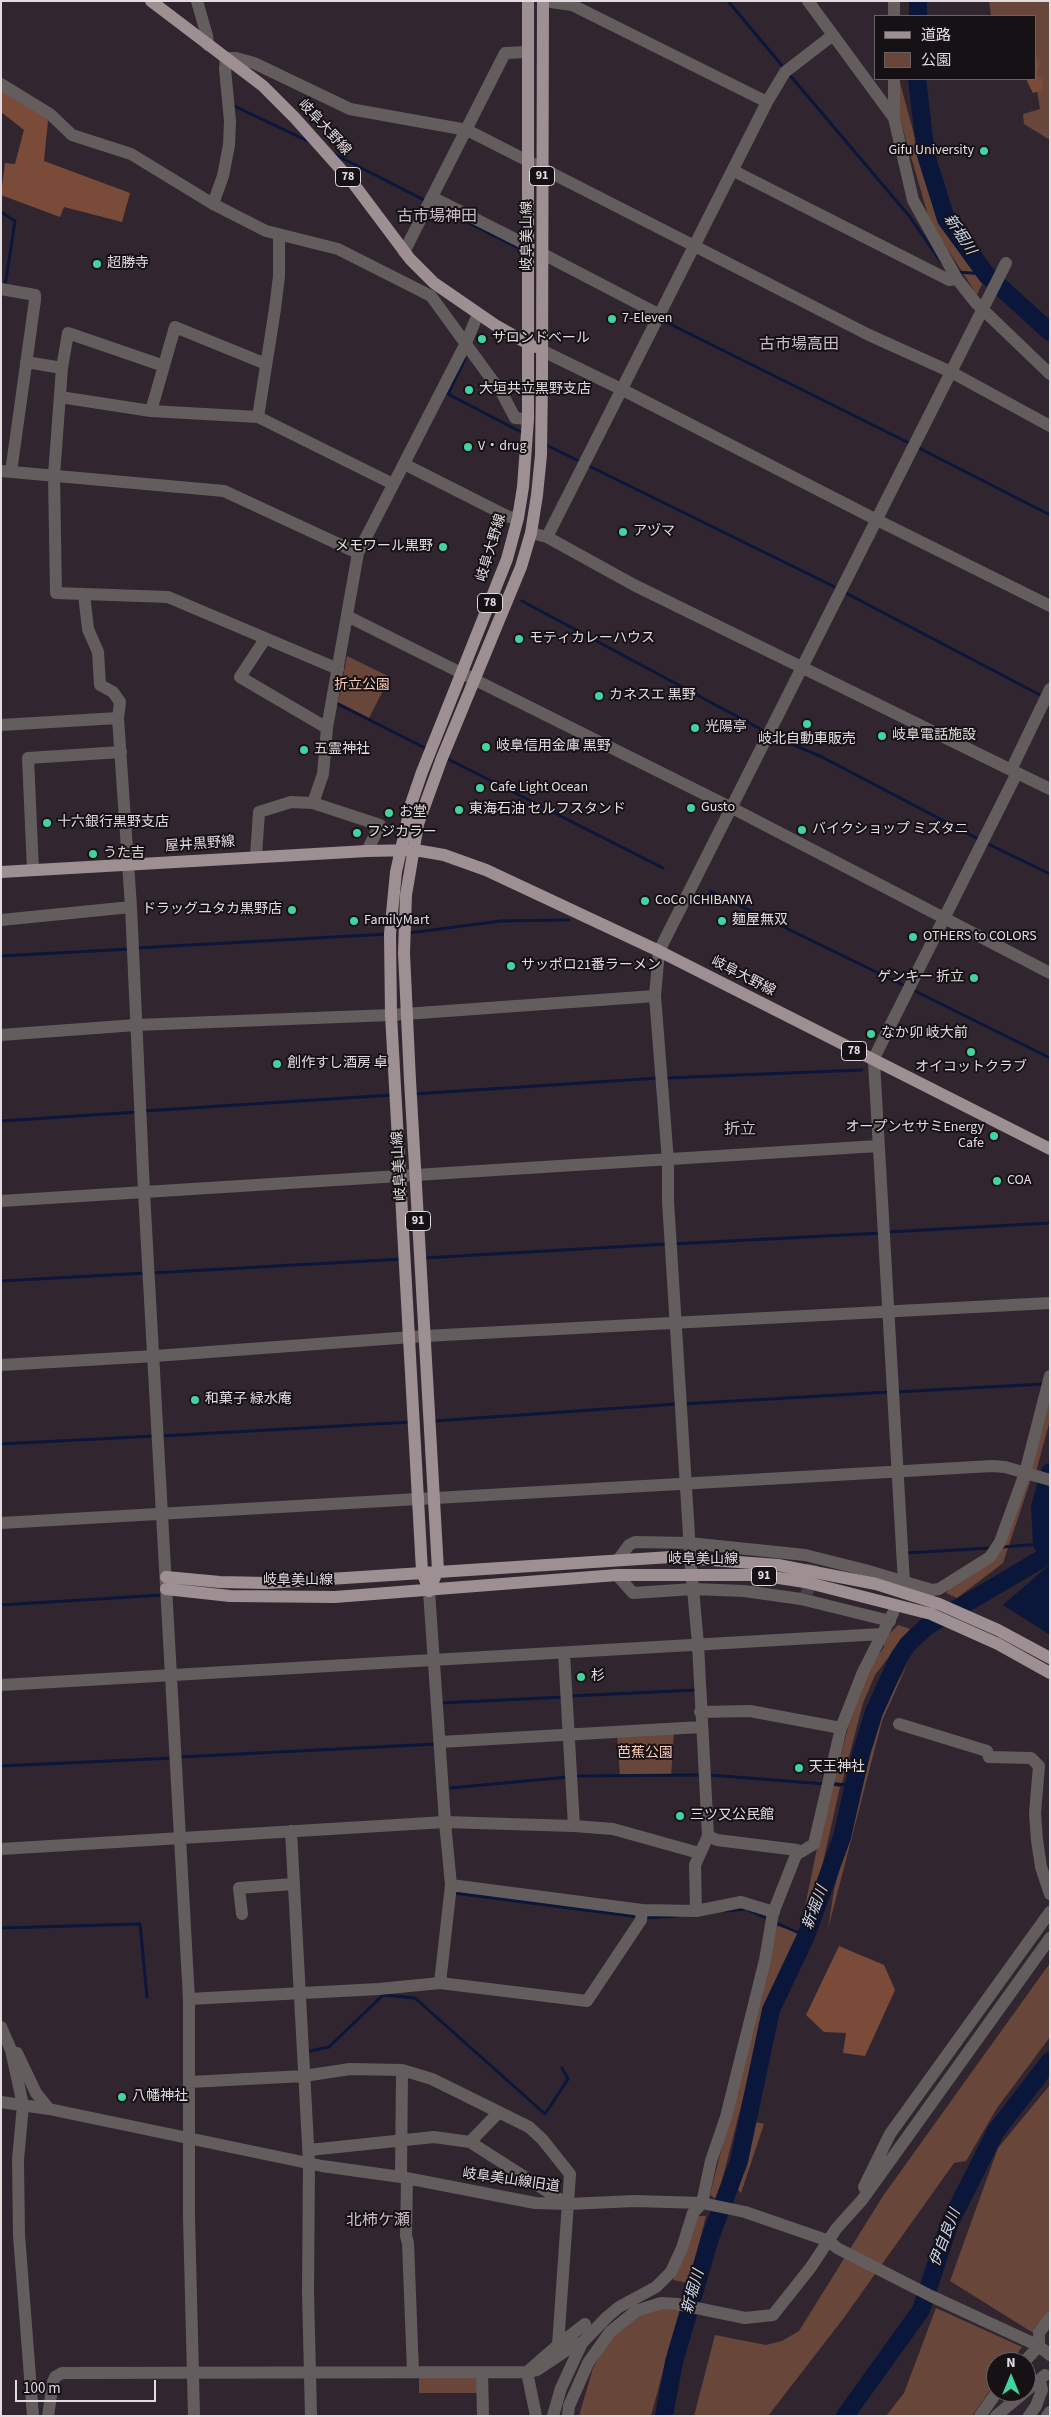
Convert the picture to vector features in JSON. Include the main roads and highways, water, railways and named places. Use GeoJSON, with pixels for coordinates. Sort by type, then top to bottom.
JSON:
{"type":"FeatureCollection","features":[{"type":"Feature","properties":{"kind":"main road","name":"岐阜大野線"},"geometry":{"type":"LineString","coordinates":[[151,1],[263,86],[319,143],[353,183],[404,252],[434,283],[478,314],[543,351],[541,456],[531,533],[521,567],[422,772],[411,804],[401,850],[415,850],[444,855],[486,870],[659,951],[874,1062],[1050,1149]]}},
{"type":"Feature","properties":{"kind":"main road","name":"岐阜美山線"},"geometry":{"type":"LineString","coordinates":[[528,1],[529,344]]}},
{"type":"Feature","properties":{"kind":"main road","name":"岐阜美山線"},"geometry":{"type":"LineString","coordinates":[[543,351],[542,168],[544,1]]}},
{"type":"Feature","properties":{"kind":"main road","name":"岐阜大野線"},"geometry":{"type":"LineString","coordinates":[[415,850],[418,824],[507,559],[518,518],[526,457],[529,344]]}},
{"type":"Feature","properties":{"kind":"main road","name":"岐阜美山線"},"geometry":{"type":"LineString","coordinates":[[401,850],[392,904],[390,934],[391,1015],[422,1571],[429,1591]]}},
{"type":"Feature","properties":{"kind":"main road","name":"屋井黒野線"},"geometry":{"type":"LineString","coordinates":[[1,872],[256,856],[401,850]]}},
{"type":"Feature","properties":{"kind":"main road","name":"岐阜美山線"},"geometry":{"type":"LineString","coordinates":[[415,850],[406,895],[404,953],[415,1175],[426,1336],[432,1497],[438,1570],[429,1591]]}},
{"type":"Feature","properties":{"kind":"main road","name":"岐阜美山線"},"geometry":{"type":"LineString","coordinates":[[1050,1658],[974,1618],[906,1586],[794,1568],[690,1558],[438,1570],[335,1580],[267,1583],[166,1582],[230,1596],[266,1597],[335,1596],[429,1591],[504,1583],[617,1575],[691,1574],[759,1576],[805,1582],[907,1608],[956,1624],[1050,1673]]}},
{"type":"Feature","properties":{"kind":"water"},"geometry":{"type":"Polygon","coordinates":[[[1050,1564],[1050,1635],[1003,1605],[1050,1564]]]}},
{"type":"Feature","properties":{"kind":"waterway"},"geometry":{"type":"LineString","coordinates":[[728,1],[784,68]]}},
{"type":"Feature","properties":{"kind":"waterway","name":"新堀川"},"geometry":{"type":"LineString","coordinates":[[918,1],[918,15]]}},
{"type":"Feature","properties":{"kind":"waterway"},"geometry":{"type":"LineString","coordinates":[[788,73],[910,217],[941,262]]}},
{"type":"Feature","properties":{"kind":"waterway","name":"新堀川"},"geometry":{"type":"LineString","coordinates":[[917,80],[926,155],[946,219],[986,274],[1050,332]]}},
{"type":"Feature","properties":{"kind":"waterway"},"geometry":{"type":"LineString","coordinates":[[234,106],[310,142]]}},
{"type":"Feature","properties":{"kind":"waterway"},"geometry":{"type":"LineString","coordinates":[[334,154],[426,201]]}},
{"type":"Feature","properties":{"kind":"waterway"},"geometry":{"type":"LineString","coordinates":[[1,212],[15,221],[5,286]]}},
{"type":"Feature","properties":{"kind":"waterway"},"geometry":{"type":"LineString","coordinates":[[465,221],[524,251]]}},
{"type":"Feature","properties":{"kind":"waterway"},"geometry":{"type":"LineString","coordinates":[[957,272],[986,274]]}},
{"type":"Feature","properties":{"kind":"waterway"},"geometry":{"type":"LineString","coordinates":[[660,319],[911,444]]}},
{"type":"Feature","properties":{"kind":"waterway"},"geometry":{"type":"LineString","coordinates":[[465,359],[448,394],[523,433]]}},
{"type":"Feature","properties":{"kind":"waterway"},"geometry":{"type":"LineString","coordinates":[[544,444],[581,462]]}},
{"type":"Feature","properties":{"kind":"waterway"},"geometry":{"type":"LineString","coordinates":[[917,447],[1050,515]]}},
{"type":"Feature","properties":{"kind":"waterway"},"geometry":{"type":"LineString","coordinates":[[587,465],[839,589]]}},
{"type":"Feature","properties":{"kind":"waterway"},"geometry":{"type":"LineString","coordinates":[[844,592],[1042,696]]}},
{"type":"Feature","properties":{"kind":"waterway"},"geometry":{"type":"LineString","coordinates":[[522,601],[766,732]]}},
{"type":"Feature","properties":{"kind":"waterway"},"geometry":{"type":"LineString","coordinates":[[338,704],[427,749]]}},
{"type":"Feature","properties":{"kind":"waterway"},"geometry":{"type":"LineString","coordinates":[[771,735],[822,757],[980,840]]}},
{"type":"Feature","properties":{"kind":"waterway"},"geometry":{"type":"LineString","coordinates":[[446,758],[663,868]]}},
{"type":"Feature","properties":{"kind":"waterway"},"geometry":{"type":"LineString","coordinates":[[986,843],[1050,874]]}},
{"type":"Feature","properties":{"kind":"waterway"},"geometry":{"type":"LineString","coordinates":[[710,891],[907,987]]}},
{"type":"Feature","properties":{"kind":"waterway"},"geometry":{"type":"LineString","coordinates":[[409,933],[501,921],[569,920]]}},
{"type":"Feature","properties":{"kind":"waterway"},"geometry":{"type":"LineString","coordinates":[[137,948],[388,934]]}},
{"type":"Feature","properties":{"kind":"waterway"},"geometry":{"type":"LineString","coordinates":[[1,956],[130,949]]}},
{"type":"Feature","properties":{"kind":"waterway"},"geometry":{"type":"LineString","coordinates":[[913,990],[1050,1058]]}},
{"type":"Feature","properties":{"kind":"waterway"},"geometry":{"type":"LineString","coordinates":[[666,1078],[862,1070]]}},
{"type":"Feature","properties":{"kind":"waterway"},"geometry":{"type":"LineString","coordinates":[[413,1094],[659,1078]]}},
{"type":"Feature","properties":{"kind":"waterway"},"geometry":{"type":"LineString","coordinates":[[144,1111],[392,1095]]}},
{"type":"Feature","properties":{"kind":"waterway"},"geometry":{"type":"LineString","coordinates":[[1,1121],[138,1112]]}},
{"type":"Feature","properties":{"kind":"waterway"},"geometry":{"type":"LineString","coordinates":[[888,1232],[1050,1223]]}},
{"type":"Feature","properties":{"kind":"waterway"},"geometry":{"type":"LineString","coordinates":[[673,1244],[882,1233]]}},
{"type":"Feature","properties":{"kind":"waterway"},"geometry":{"type":"LineString","coordinates":[[424,1258],[667,1244]]}},
{"type":"Feature","properties":{"kind":"waterway"},"geometry":{"type":"LineString","coordinates":[[152,1273],[403,1259]]}},
{"type":"Feature","properties":{"kind":"waterway"},"geometry":{"type":"LineString","coordinates":[[1,1281],[146,1273]]}},
{"type":"Feature","properties":{"kind":"waterway"},"geometry":{"type":"LineString","coordinates":[[895,1392],[1044,1384]]}},
{"type":"Feature","properties":{"kind":"waterway"},"geometry":{"type":"LineString","coordinates":[[683,1404],[889,1392]]}},
{"type":"Feature","properties":{"kind":"waterway"},"geometry":{"type":"LineString","coordinates":[[434,1421],[677,1404]]}},
{"type":"Feature","properties":{"kind":"waterway"},"geometry":{"type":"LineString","coordinates":[[162,1436],[410,1422]]}},
{"type":"Feature","properties":{"kind":"waterway"},"geometry":{"type":"LineString","coordinates":[[1,1444],[155,1436]]}},
{"type":"Feature","properties":{"kind":"waterway","name":"新堀川"},"geometry":{"type":"LineString","coordinates":[[664,2416],[674,2362],[710,2238],[739,2161],[771,2010],[806,1936],[842,1837],[861,1754],[874,1712],[899,1657],[908,1644],[926,1627],[1048,1555],[1042,1544],[1040,1507],[1050,1472]]}},
{"type":"Feature","properties":{"kind":"waterway"},"geometry":{"type":"LineString","coordinates":[[1002,1547],[1042,1544]]}},
{"type":"Feature","properties":{"kind":"waterway"},"geometry":{"type":"LineString","coordinates":[[905,1553],[991,1548]]}},
{"type":"Feature","properties":{"kind":"waterway"},"geometry":{"type":"LineString","coordinates":[[1,1605],[162,1595]]}},
{"type":"Feature","properties":{"kind":"waterway"},"geometry":{"type":"LineString","coordinates":[[570,1696],[696,1690]]}},
{"type":"Feature","properties":{"kind":"waterway"},"geometry":{"type":"LineString","coordinates":[[440,1703],[564,1697]]}},
{"type":"Feature","properties":{"kind":"waterway"},"geometry":{"type":"LineString","coordinates":[[179,1757],[437,1744]]}},
{"type":"Feature","properties":{"kind":"waterway"},"geometry":{"type":"LineString","coordinates":[[1,1766],[173,1758]]}},
{"type":"Feature","properties":{"kind":"waterway"},"geometry":{"type":"LineString","coordinates":[[574,1776],[700,1775]]}},
{"type":"Feature","properties":{"kind":"waterway"},"geometry":{"type":"LineString","coordinates":[[709,1775],[825,1784]]}},
{"type":"Feature","properties":{"kind":"waterway"},"geometry":{"type":"LineString","coordinates":[[451,1788],[568,1777]]}},
{"type":"Feature","properties":{"kind":"waterway"},"geometry":{"type":"LineString","coordinates":[[831,1784],[849,1785]]}},
{"type":"Feature","properties":{"kind":"waterway"},"geometry":{"type":"LineString","coordinates":[[454,1893],[639,1917]]}},
{"type":"Feature","properties":{"kind":"waterway"},"geometry":{"type":"LineString","coordinates":[[725,1911],[746,1909],[768,1919]]}},
{"type":"Feature","properties":{"kind":"waterway"},"geometry":{"type":"LineString","coordinates":[[645,1918],[676,1916]]}},
{"type":"Feature","properties":{"kind":"waterway"},"geometry":{"type":"LineString","coordinates":[[774,1922],[806,1936]]}},
{"type":"Feature","properties":{"kind":"waterway"},"geometry":{"type":"LineString","coordinates":[[1,1928],[140,1924],[147,1997]]}},
{"type":"Feature","properties":{"kind":"waterway"},"geometry":{"type":"LineString","coordinates":[[305,2052],[329,2047],[383,1995],[415,1998],[545,2114],[568,2079],[562,2068]]}},
{"type":"Feature","properties":{"kind":"waterway","name":"伊自良川"},"geometry":{"type":"LineString","coordinates":[[845,2416],[921,2310],[950,2222],[996,2131],[1050,2061]]}},
{"type":"Feature","properties":{"kind":"tunnel"},"geometry":{"type":"LineString","coordinates":[[807,1594],[813,1562]]}},
{"type":"Feature","properties":{"kind":"place","name":"Gifu University"},"geometry":{"type":"Point","coordinates":[984,151]}},
{"type":"Feature","properties":{"kind":"place","name":"超勝寺"},"geometry":{"type":"Point","coordinates":[97,264]}},
{"type":"Feature","properties":{"kind":"place","name":"7-Eleven"},"geometry":{"type":"Point","coordinates":[612,319]}},
{"type":"Feature","properties":{"kind":"place","name":"サロンドベール"},"geometry":{"type":"Point","coordinates":[482,339]}},
{"type":"Feature","properties":{"kind":"place","name":"大垣共立黒野支店"},"geometry":{"type":"Point","coordinates":[469,390]}},
{"type":"Feature","properties":{"kind":"place","name":"V・drug"},"geometry":{"type":"Point","coordinates":[468,447]}},
{"type":"Feature","properties":{"kind":"place","name":"アヅマ"},"geometry":{"type":"Point","coordinates":[623,532]}},
{"type":"Feature","properties":{"kind":"place","name":"メモワール黒野"},"geometry":{"type":"Point","coordinates":[443,547]}},
{"type":"Feature","properties":{"kind":"place","name":"モティカレーハウス"},"geometry":{"type":"Point","coordinates":[519,639]}},
{"type":"Feature","properties":{"kind":"place","name":"カネスエ 黒野"},"geometry":{"type":"Point","coordinates":[599,696]}},
{"type":"Feature","properties":{"kind":"place","name":"岐北自動車販売"},"geometry":{"type":"Point","coordinates":[807,724]}},
{"type":"Feature","properties":{"kind":"place","name":"光陽亭"},"geometry":{"type":"Point","coordinates":[695,728]}},
{"type":"Feature","properties":{"kind":"place","name":"岐阜電話施設"},"geometry":{"type":"Point","coordinates":[882,736]}},
{"type":"Feature","properties":{"kind":"place","name":"岐阜信用金庫 黒野"},"geometry":{"type":"Point","coordinates":[486,747]}},
{"type":"Feature","properties":{"kind":"place","name":"五霊神社"},"geometry":{"type":"Point","coordinates":[304,750]}},
{"type":"Feature","properties":{"kind":"place","name":"Cafe Light Ocean"},"geometry":{"type":"Point","coordinates":[480,788]}},
{"type":"Feature","properties":{"kind":"place","name":"Gusto"},"geometry":{"type":"Point","coordinates":[691,808]}},
{"type":"Feature","properties":{"kind":"place","name":"東海石油 セルフスタンド"},"geometry":{"type":"Point","coordinates":[459,810]}},
{"type":"Feature","properties":{"kind":"place","name":"お堂"},"geometry":{"type":"Point","coordinates":[389,813]}},
{"type":"Feature","properties":{"kind":"place","name":"十六銀行黒野支店"},"geometry":{"type":"Point","coordinates":[47,823]}},
{"type":"Feature","properties":{"kind":"place","name":"バイクショップ ミズタニ"},"geometry":{"type":"Point","coordinates":[802,830]}},
{"type":"Feature","properties":{"kind":"place","name":"フジカラー"},"geometry":{"type":"Point","coordinates":[357,833]}},
{"type":"Feature","properties":{"kind":"place","name":"うた吉"},"geometry":{"type":"Point","coordinates":[93,854]}},
{"type":"Feature","properties":{"kind":"place","name":"CoCo ICHIBANYA"},"geometry":{"type":"Point","coordinates":[645,901]}},
{"type":"Feature","properties":{"kind":"place","name":"ドラッグユタカ黒野店"},"geometry":{"type":"Point","coordinates":[292,910]}},
{"type":"Feature","properties":{"kind":"place","name":"FamilyMart"},"geometry":{"type":"Point","coordinates":[354,921]}},
{"type":"Feature","properties":{"kind":"place","name":"麺屋無双"},"geometry":{"type":"Point","coordinates":[722,921]}},
{"type":"Feature","properties":{"kind":"place","name":"OTHERS to COLORS"},"geometry":{"type":"Point","coordinates":[913,937]}},
{"type":"Feature","properties":{"kind":"place","name":"サッポロ21番ラーメン"},"geometry":{"type":"Point","coordinates":[511,966]}},
{"type":"Feature","properties":{"kind":"place","name":"ゲンキー 折立"},"geometry":{"type":"Point","coordinates":[974,978]}},
{"type":"Feature","properties":{"kind":"place","name":"なか卯 岐大前"},"geometry":{"type":"Point","coordinates":[871,1034]}},
{"type":"Feature","properties":{"kind":"place","name":"オイコットクラブ"},"geometry":{"type":"Point","coordinates":[971,1052]}},
{"type":"Feature","properties":{"kind":"place","name":"創作すし酒房 卓"},"geometry":{"type":"Point","coordinates":[277,1064]}},
{"type":"Feature","properties":{"kind":"place","name":"オープンセサミEnergy Cafe"},"geometry":{"type":"Point","coordinates":[994,1136]}},
{"type":"Feature","properties":{"kind":"place","name":"COA"},"geometry":{"type":"Point","coordinates":[997,1181]}},
{"type":"Feature","properties":{"kind":"place","name":"和菓子 緑水庵"},"geometry":{"type":"Point","coordinates":[195,1400]}},
{"type":"Feature","properties":{"kind":"place","name":"杉"},"geometry":{"type":"Point","coordinates":[581,1677]}},
{"type":"Feature","properties":{"kind":"place","name":"天王神社"},"geometry":{"type":"Point","coordinates":[799,1768]}},
{"type":"Feature","properties":{"kind":"place","name":"三ツ又公民館"},"geometry":{"type":"Point","coordinates":[680,1816]}},
{"type":"Feature","properties":{"kind":"place","name":"八幡神社"},"geometry":{"type":"Point","coordinates":[122,2097]}},
{"type":"Feature","properties":{"kind":"district","name":"古市場神田"},"geometry":{"type":"Point","coordinates":[437,217]}},
{"type":"Feature","properties":{"kind":"district","name":"古市場高田"},"geometry":{"type":"Point","coordinates":[799,345]}},
{"type":"Feature","properties":{"kind":"district","name":"折立"},"geometry":{"type":"Point","coordinates":[740,1130]}},
{"type":"Feature","properties":{"kind":"district","name":"北柿ケ瀬"},"geometry":{"type":"Point","coordinates":[378,2221]}},
{"type":"Feature","properties":{"kind":"park label","name":"折立公園"},"geometry":{"type":"Point","coordinates":[362,686]}},
{"type":"Feature","properties":{"kind":"park label","name":"芭蕉公園"},"geometry":{"type":"Point","coordinates":[645,1754]}}]}
